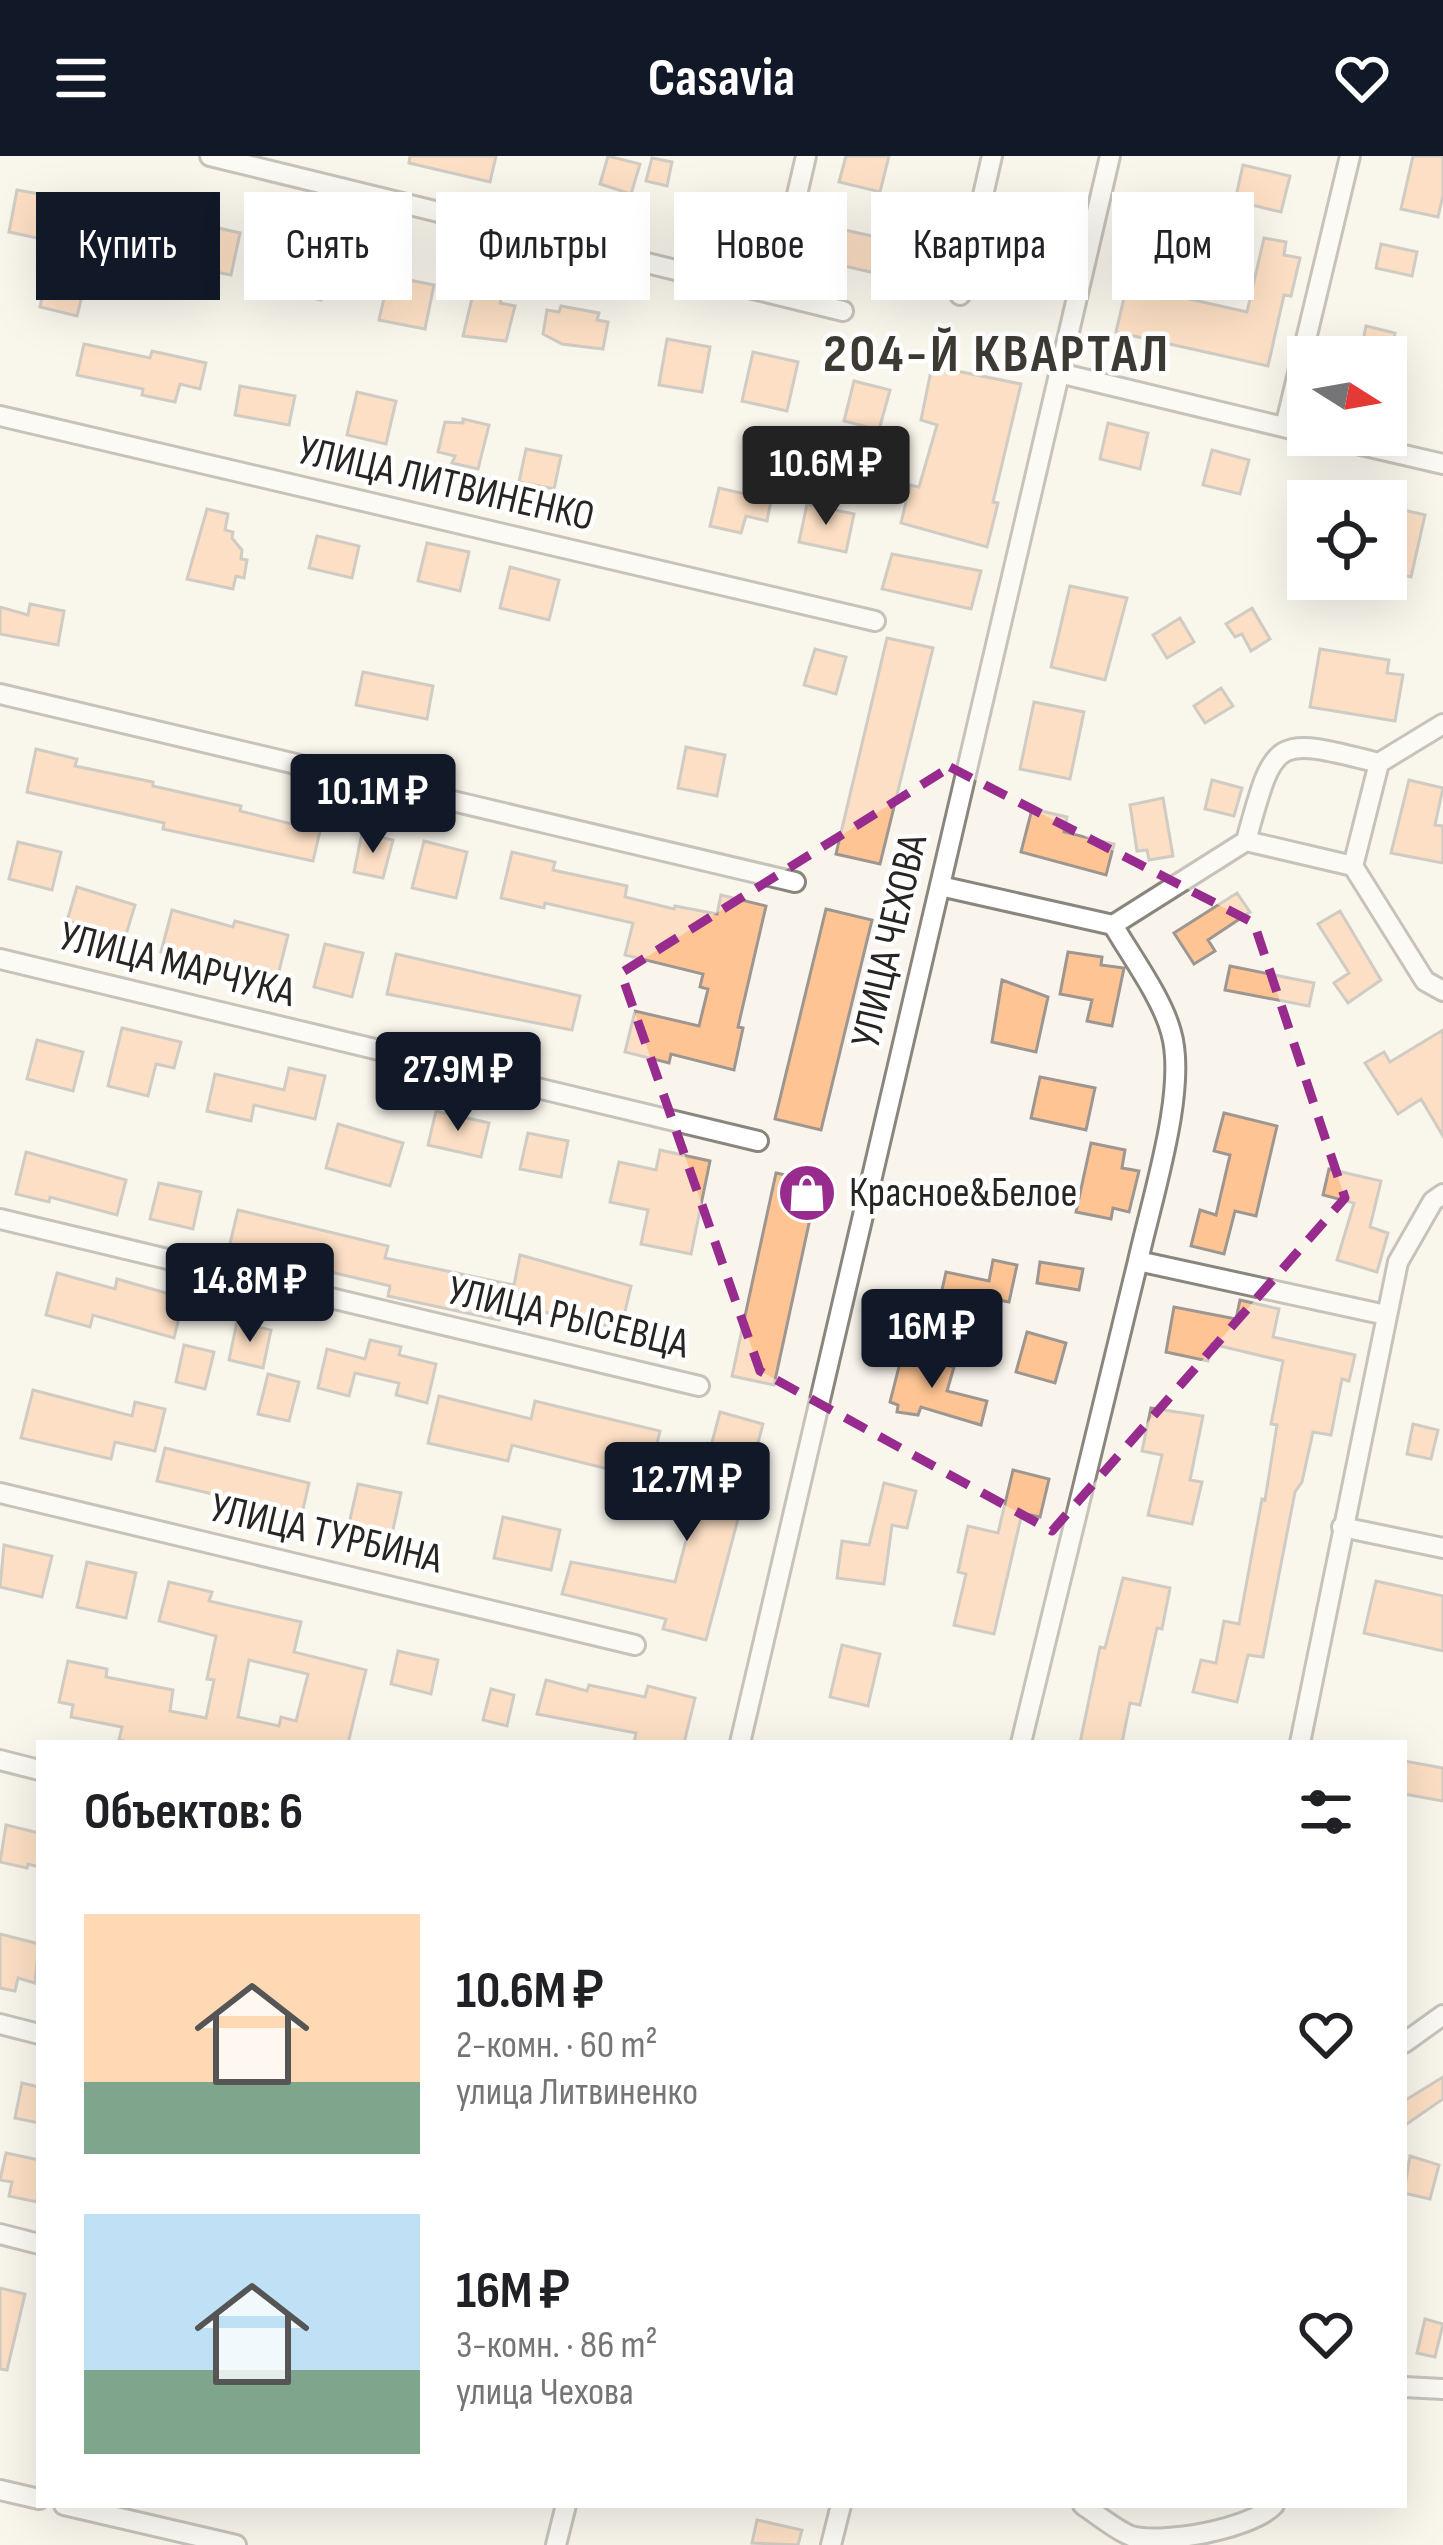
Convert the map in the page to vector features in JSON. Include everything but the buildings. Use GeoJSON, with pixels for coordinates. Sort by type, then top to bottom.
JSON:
{"type":"FeatureCollection","features":[{"type":"Feature","properties":{"kind":"street"},"geometry":{"type":"LineString","coordinates":[[210,156],[674,270]]}},
{"type":"Feature","properties":{"kind":"street"},"geometry":{"type":"LineString","coordinates":[[798,192],[806,156]]}},
{"type":"Feature","properties":{"kind":"street"},"geometry":{"type":"LineString","coordinates":[[984,192],[992,156]]}},
{"type":"Feature","properties":{"kind":"street","name":"УЛИЦА ЧЕХОВА"},"geometry":{"type":"LineString","coordinates":[[741,1740],[1110,156]]}},
{"type":"Feature","properties":{"kind":"street"},"geometry":{"type":"LineString","coordinates":[[1059,373],[1285,427],[1350,156]]}},
{"type":"Feature","properties":{"kind":"street"},"geometry":{"type":"LineString","coordinates":[[798,300],[842,311]]}},
{"type":"Feature","properties":{"kind":"street","name":"УЛИЦА ЛИТВИНЕНКО"},"geometry":{"type":"LineString","coordinates":[[0,416],[875,621]]}},
{"type":"Feature","properties":{"kind":"street"},"geometry":{"type":"LineString","coordinates":[[1407,456],[1443,464]]}},
{"type":"Feature","properties":{"kind":"street"},"geometry":{"type":"LineString","coordinates":[[0,694],[795,883]]}},
{"type":"Feature","properties":{"kind":"street"},"geometry":{"type":"LineString","coordinates":[[1353,866],[1379,763],[1443,724]]}},
{"type":"Feature","properties":{"kind":"street"},"geometry":{"type":"LineString","coordinates":[[940,886],[1114,925],[1246,842],[1265,772],[1275,756],[1289,747],[1309,745],[1379,763]]}},
{"type":"Feature","properties":{"kind":"street"},"geometry":{"type":"LineString","coordinates":[[1246,842],[1353,866],[1426,981],[1443,991]]}},
{"type":"Feature","properties":{"kind":"street"},"geometry":{"type":"LineString","coordinates":[[1022,1740],[1170,1115],[1175,1069],[1171,1031],[1114,925]]}},
{"type":"Feature","properties":{"kind":"street","name":"УЛИЦА МАРЧУКА"},"geometry":{"type":"LineString","coordinates":[[0,959],[758,1141]]}},
{"type":"Feature","properties":{"kind":"street"},"geometry":{"type":"LineString","coordinates":[[1301,1740],[1398,1262],[1433,1201],[1443,1194]]}},
{"type":"Feature","properties":{"kind":"street","name":"УЛИЦА РЫСЕВЦА"},"geometry":{"type":"LineString","coordinates":[[0,1219],[700,1386]]}},
{"type":"Feature","properties":{"kind":"street"},"geometry":{"type":"LineString","coordinates":[[1138,1261],[1385,1315]]}},
{"type":"Feature","properties":{"kind":"street","name":"УЛИЦА ТУРБИНА"},"geometry":{"type":"LineString","coordinates":[[0,1492],[635,1645]]}},
{"type":"Feature","properties":{"kind":"street"},"geometry":{"type":"LineString","coordinates":[[1342,1527],[1443,1549]]}},
{"type":"Feature","properties":{"kind":"street"},"geometry":{"type":"LineString","coordinates":[[0,1760],[36,1768]]}},
{"type":"Feature","properties":{"kind":"street"},"geometry":{"type":"LineString","coordinates":[[1407,2041],[1443,2015]]}},
{"type":"Feature","properties":{"kind":"street"},"geometry":{"type":"LineString","coordinates":[[0,2024],[36,2033]]}},
{"type":"Feature","properties":{"kind":"street"},"geometry":{"type":"LineString","coordinates":[[0,2234],[36,2243]]}},
{"type":"Feature","properties":{"kind":"street"},"geometry":{"type":"LineString","coordinates":[[1407,2387],[1443,2389]]}},
{"type":"Feature","properties":{"kind":"street"},"geometry":{"type":"LineString","coordinates":[[0,2490],[36,2498]]}},
{"type":"Feature","properties":{"kind":"street"},"geometry":{"type":"LineString","coordinates":[[77,2508],[236,2545]]}},
{"type":"Feature","properties":{"kind":"street"},"geometry":{"type":"LineString","coordinates":[[556,2545],[565,2508]]}},
{"type":"Feature","properties":{"kind":"street"},"geometry":{"type":"LineString","coordinates":[[831,2545],[840,2508]]}},
{"type":"Feature","properties":{"kind":"street"},"geometry":{"type":"LineString","coordinates":[[1088,2508],[1133,2537],[1202,2537],[1265,2515],[1271,2508]]}},
{"type":"Feature","properties":{"kind":"highlighted area"},"geometry":{"type":"Polygon","coordinates":[[[950,767],[1254,923],[1345,1198],[1052,1531],[760,1371],[621,973],[950,767]]]}},
{"type":"Feature","properties":{"kind":"place","name":"Красное&Белое"},"geometry":{"type":"Point","coordinates":[807,1193]}},
{"type":"Feature","properties":{"kind":"district","name":"204-Й КВАРТАЛ"},"geometry":{"type":"Point","coordinates":[997,354]}}]}
